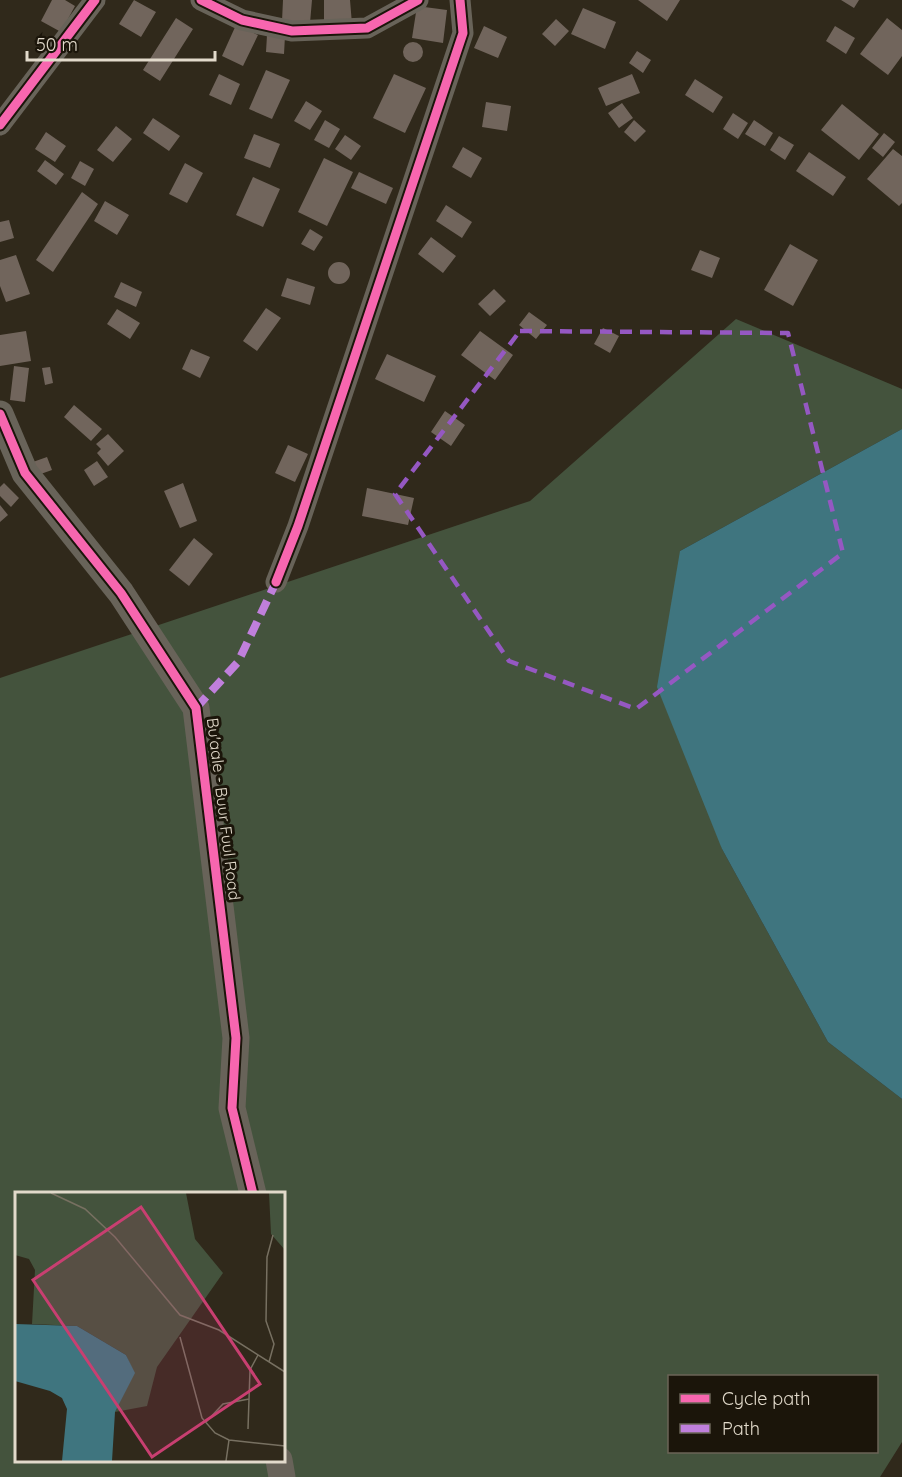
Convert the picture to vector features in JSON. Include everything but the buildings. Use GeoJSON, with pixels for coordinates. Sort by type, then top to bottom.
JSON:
{"type":"FeatureCollection","features":[{"type":"Feature","properties":{"kind":"street"},"geometry":{"type":"LineString","coordinates":[[0,125],[95,0]]}},
{"type":"Feature","properties":{"kind":"street"},"geometry":{"type":"LineString","coordinates":[[201,0],[242,20],[292,31],[367,28],[418,0]]}},
{"type":"Feature","properties":{"kind":"street"},"geometry":{"type":"LineString","coordinates":[[276,582],[298,526],[463,33],[460,0]]}},
{"type":"Feature","properties":{"kind":"street","name":"Bu'aale - Buur Fuul Road"},"geometry":{"type":"LineString","coordinates":[[0,414],[25,473],[121,593],[196,708],[237,1038],[232,1108],[253,1192]]}},
{"type":"Feature","properties":{"kind":"street"},"geometry":{"type":"LineString","coordinates":[[279,1462],[282,1477]]}},
{"type":"Feature","properties":{"kind":"highlighted area"},"geometry":{"type":"Polygon","coordinates":[[[520,331],[788,333],[843,553],[636,709],[509,661],[395,494],[520,331]]]}},
{"type":"Feature","properties":{"kind":"green space"},"geometry":{"type":"Polygon","coordinates":[[[736,319],[902,389],[902,429],[680,551],[722,849],[828,1042],[902,1099],[902,1442],[880,1477],[0,1477],[0,678],[530,501],[736,319]]]}},
{"type":"Feature","properties":{"kind":"water"},"geometry":{"type":"Polygon","coordinates":[[[902,429],[902,1099],[828,1042],[722,849],[657,687],[680,551],[902,429]]]}},
{"type":"Feature","properties":{"kind":"marked path"},"geometry":{"type":"LineString","coordinates":[[196,708],[238,662],[276,582]]}},
{"type":"Feature","properties":{"kind":"cycle path"},"geometry":{"type":"LineString","coordinates":[[0,125],[95,0]]}},
{"type":"Feature","properties":{"kind":"cycle path"},"geometry":{"type":"LineString","coordinates":[[201,0],[242,20],[292,31],[367,28],[418,0]]}},
{"type":"Feature","properties":{"kind":"cycle path"},"geometry":{"type":"LineString","coordinates":[[276,582],[298,526],[463,33],[460,0]]}},
{"type":"Feature","properties":{"kind":"cycle path"},"geometry":{"type":"LineString","coordinates":[[0,414],[25,473],[121,593],[196,708],[236,1038],[232,1108],[253,1192]]}}]}
